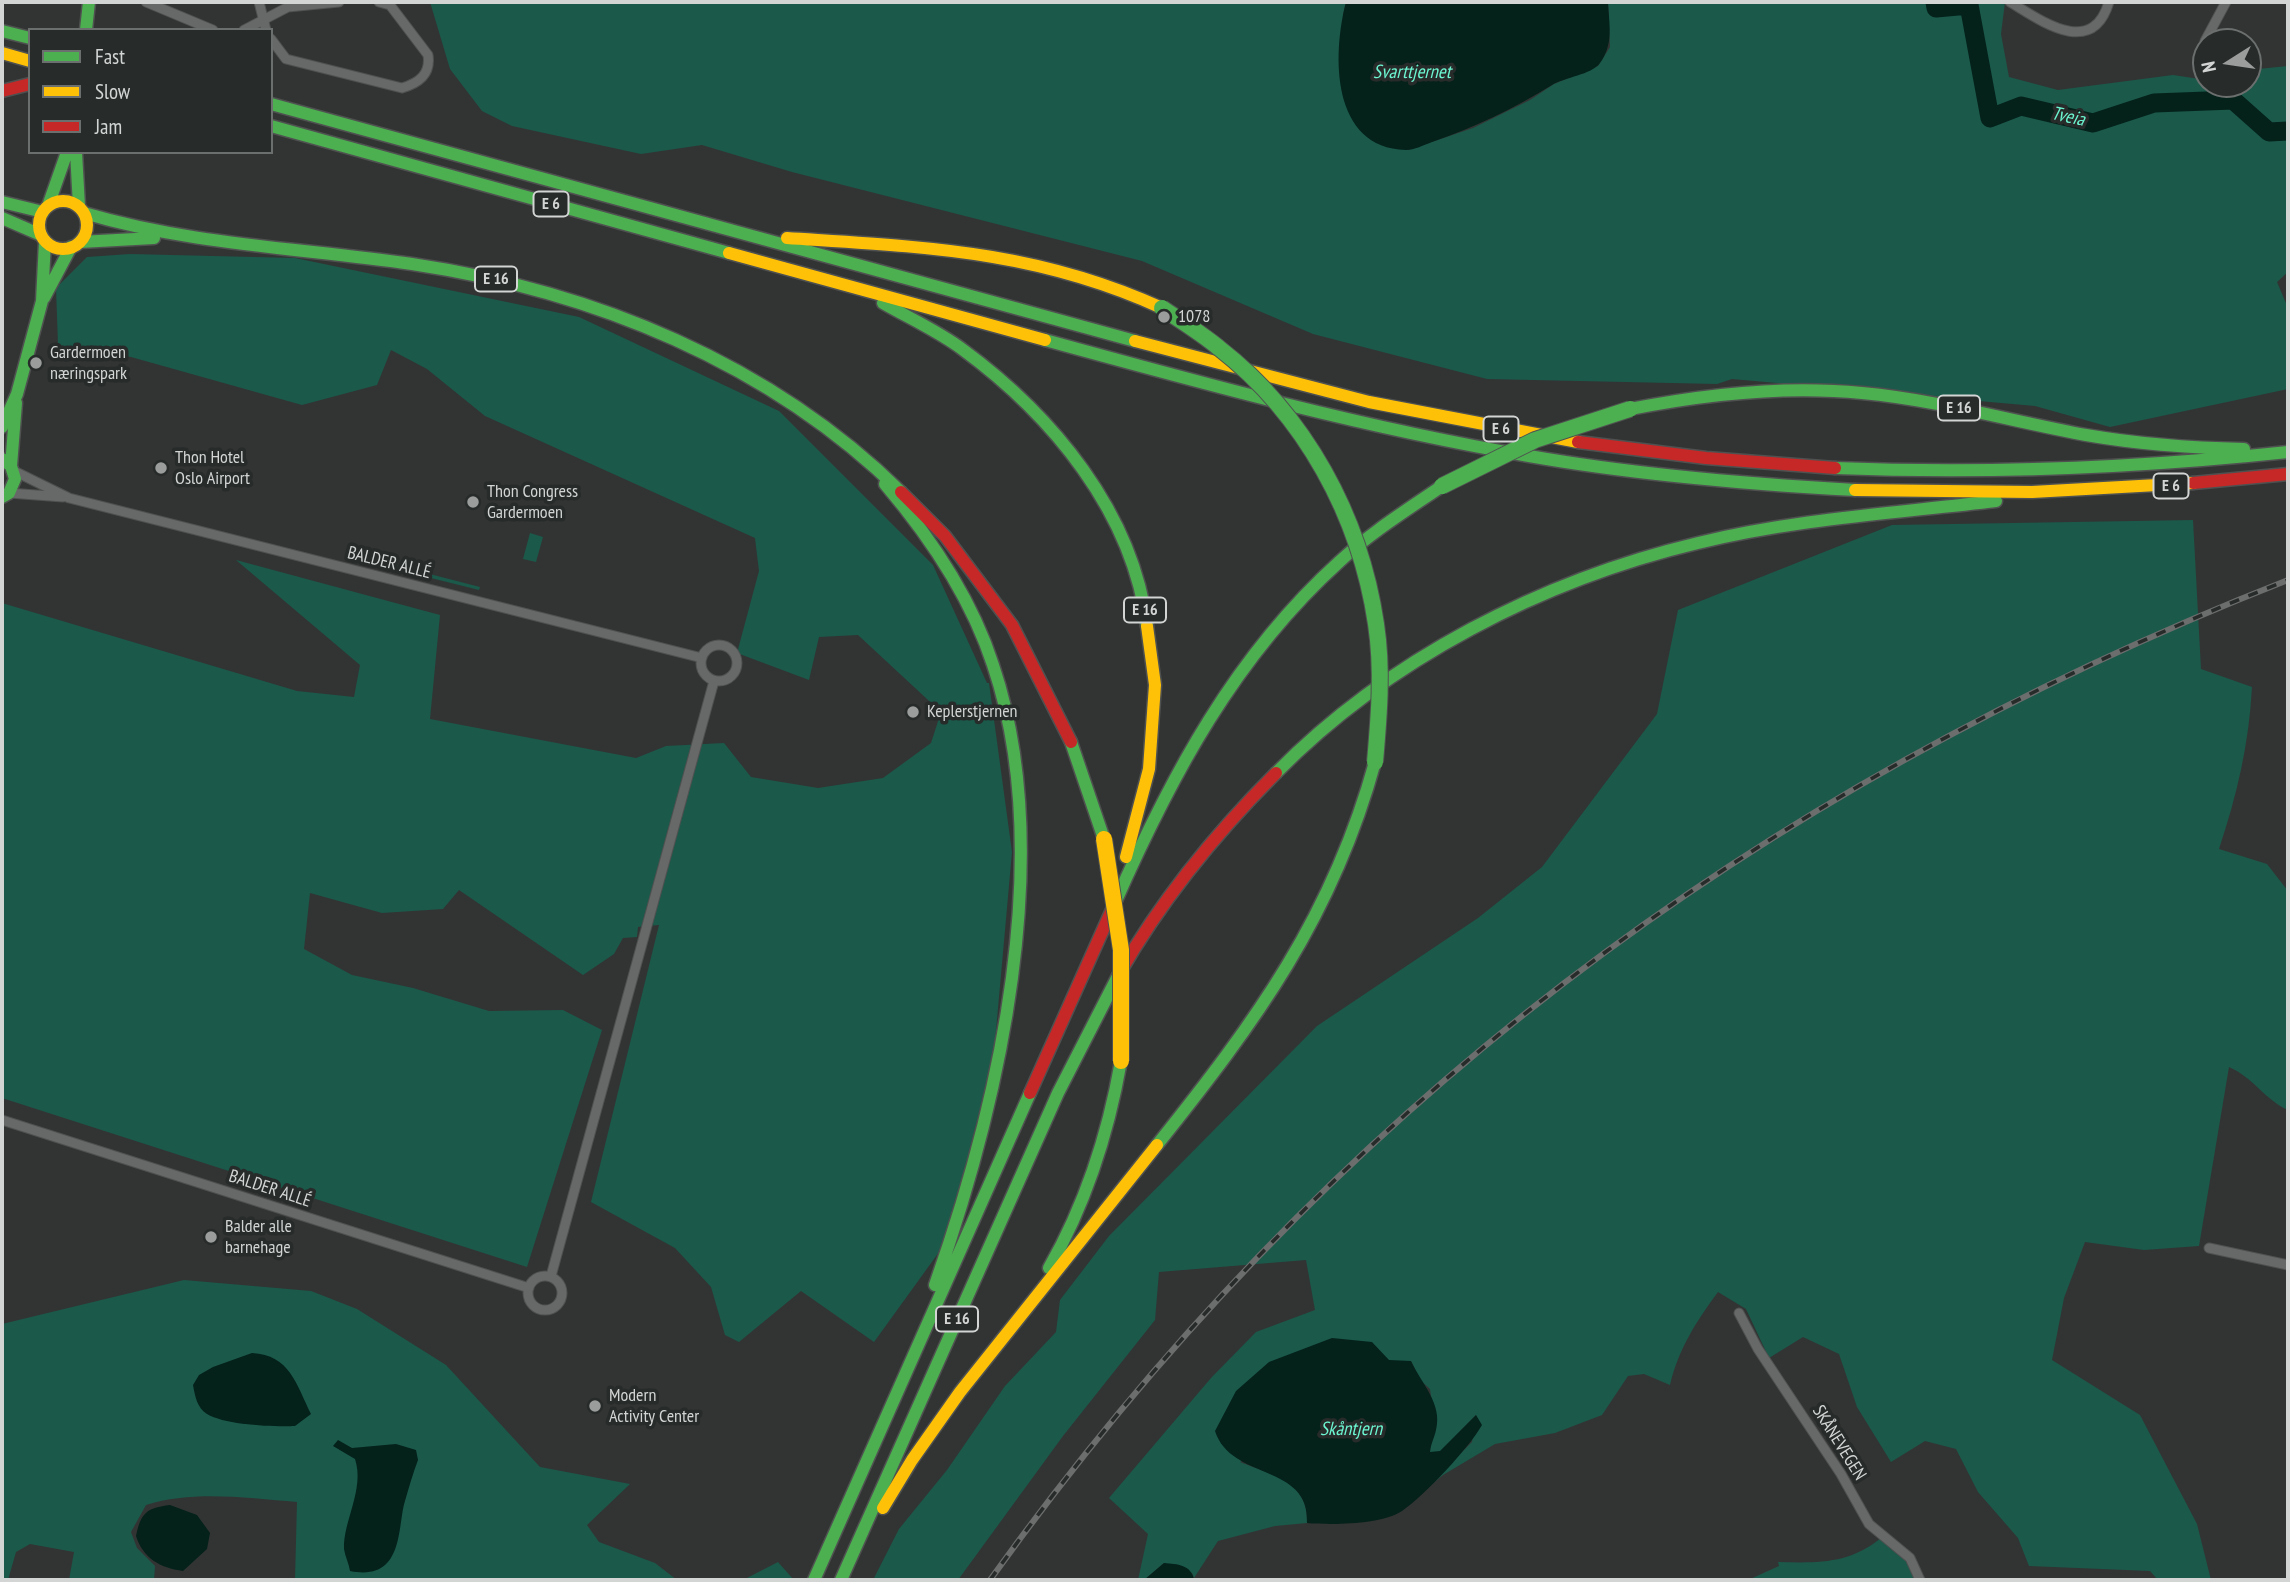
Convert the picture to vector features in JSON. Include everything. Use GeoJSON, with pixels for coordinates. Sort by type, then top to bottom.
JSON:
{"type":"FeatureCollection","features":[{"type":"Feature","properties":{"kind":"main road"},"geometry":{"type":"LineString","coordinates":[[86,28],[89,2]]}},
{"type":"Feature","properties":{"kind":"main road"},"geometry":{"type":"LineString","coordinates":[[2,31],[28,38]]}},
{"type":"Feature","properties":{"kind":"main road"},"geometry":{"type":"LineString","coordinates":[[2,53],[28,60]]}},
{"type":"Feature","properties":{"kind":"main road"},"geometry":{"type":"LineString","coordinates":[[2,91],[28,85]]}},
{"type":"Feature","properties":{"kind":"main road","name":"E 6"},"geometry":{"type":"LineString","coordinates":[[273,105],[1293,384],[1460,421],[1609,446],[1769,464],[1958,471],[2117,467],[2288,451]]}},
{"type":"Feature","properties":{"kind":"main road","name":"E 6"},"geometry":{"type":"LineString","coordinates":[[273,127],[1279,403],[1544,459],[1660,475],[1793,487],[1955,493],[2081,491],[2288,474]]}},
{"type":"Feature","properties":{"kind":"main road"},"geometry":{"type":"LineString","coordinates":[[4,497],[15,479],[9,465],[17,394],[42,301],[43,238],[39,227],[65,154]]}},
{"type":"Feature","properties":{"kind":"main road"},"geometry":{"type":"LineString","coordinates":[[42,301],[86,228],[81,210],[76,154]]}},
{"type":"Feature","properties":{"kind":"main road","name":"E 16"},"geometry":{"type":"LineString","coordinates":[[45,209],[67,201],[81,210],[174,237],[423,265],[543,290],[612,313],[682,341],[741,371],[794,403],[849,440],[907,493],[945,534],[994,597],[1038,670],[1061,718],[1085,778],[1104,839],[1116,898],[1124,970],[1121,1061],[1112,1113],[1096,1169],[1076,1217],[1034,1299]]}},
{"type":"Feature","properties":{"kind":"main road"},"geometry":{"type":"LineString","coordinates":[[2,202],[14,208],[45,209]]}},
{"type":"Feature","properties":{"kind":"main road"},"geometry":{"type":"LineString","coordinates":[[2,218],[43,238]]}},
{"type":"Feature","properties":{"kind":"main road","name":"E 16"},"geometry":{"type":"LineString","coordinates":[[736,232],[1024,259],[1092,276],[1162,308],[1217,345],[1262,386],[1308,442],[1337,491],[1358,542],[1377,615],[1382,679],[1375,762],[1362,811],[1341,869],[1290,966],[1233,1048],[946,1410],[900,1478],[863,1549],[850,1559]]}},
{"type":"Feature","properties":{"kind":"main road","name":"E 16"},"geometry":{"type":"LineString","coordinates":[[43,238],[57,248],[75,244],[174,237]]}},
{"type":"Feature","properties":{"kind":"main road","name":"E 16"},"geometry":{"type":"LineString","coordinates":[[840,284],[894,308],[960,346],[1010,383],[1070,447],[1099,492],[1121,535],[1139,584],[1147,618],[1153,662],[1154,715],[1144,795],[1136,829],[1109,899],[1102,933]]}},
{"type":"Feature","properties":{"kind":"main road","name":"E 16"},"geometry":{"type":"LineString","coordinates":[[814,1580],[1102,933],[1186,752],[1250,654],[1287,612],[1347,554],[1442,486],[1535,440],[1630,409],[1727,393],[1783,389],[1840,390],[1926,401],[2082,434],[2144,444],[2288,451]]}},
{"type":"Feature","properties":{"kind":"main road"},"geometry":{"type":"LineString","coordinates":[[2,427],[17,394]]}},
{"type":"Feature","properties":{"kind":"main road","name":"E 16"},"geometry":{"type":"LineString","coordinates":[[794,403],[882,481],[920,526],[946,565],[974,618],[994,667],[1008,722],[1017,784],[1019,847],[1016,916],[994,1078],[952,1239],[890,1388],[890,1409]]}},
{"type":"Feature","properties":{"kind":"main road","name":"E 16"},"geometry":{"type":"LineString","coordinates":[[841,1580],[1056,1097],[1115,980],[1149,924],[1195,861],[1246,801],[1302,747],[1381,685],[1449,641],[1539,597],[1624,564],[1711,539],[1778,526],[2081,491]]}},
{"type":"Feature","properties":{"kind":"street"},"geometry":{"type":"LineString","coordinates":[[146,2],[208,28]]}},
{"type":"Feature","properties":{"kind":"street"},"geometry":{"type":"LineString","coordinates":[[259,2],[265,25],[288,7],[339,2]]}},
{"type":"Feature","properties":{"kind":"street"},"geometry":{"type":"LineString","coordinates":[[273,42],[286,59],[314,69],[402,88],[415,84],[423,77],[429,64],[428,55],[390,5],[379,2]]}},
{"type":"Feature","properties":{"kind":"street"},"geometry":{"type":"LineString","coordinates":[[2010,2],[2052,28],[2077,32],[2097,22],[2106,12],[2109,2]]}},
{"type":"Feature","properties":{"kind":"street"},"geometry":{"type":"LineString","coordinates":[[2212,28],[2225,2]]}},
{"type":"Feature","properties":{"kind":"street","name":"BALDER ALLÉ"},"geometry":{"type":"LineString","coordinates":[[9,465],[69,498]]}},
{"type":"Feature","properties":{"kind":"street","name":"BALDER ALLÉ"},"geometry":{"type":"LineString","coordinates":[[4,497],[69,498],[702,658]]}},
{"type":"Feature","properties":{"kind":"street"},"geometry":{"type":"LineString","coordinates":[[715,646],[726,647],[735,655],[737,667],[731,677],[713,681],[704,674],[702,658],[715,646]]}},
{"type":"Feature","properties":{"kind":"street"},"geometry":{"type":"LineString","coordinates":[[551,1276],[713,681]]}},
{"type":"Feature","properties":{"kind":"street","name":"BALDER ALLÉ"},"geometry":{"type":"LineString","coordinates":[[2,1120],[529,1287]]}},
{"type":"Feature","properties":{"kind":"street"},"geometry":{"type":"LineString","coordinates":[[2209,1248],[2288,1265]]}},
{"type":"Feature","properties":{"kind":"street"},"geometry":{"type":"LineString","coordinates":[[540,1276],[551,1276],[560,1282],[563,1293],[560,1303],[551,1310],[535,1307],[529,1298],[529,1287],[540,1276]]}},
{"type":"Feature","properties":{"kind":"street","name":"SKÅNEVEGEN"},"geometry":{"type":"LineString","coordinates":[[1739,1313],[1758,1349],[1841,1474],[1869,1524],[1909,1558],[1920,1580]]}},
{"type":"Feature","properties":{"kind":"green space"},"geometry":{"type":"Polygon","coordinates":[[[430,2],[1346,2],[1343,15],[1408,150],[1473,128],[1530,100],[1554,84],[1598,66],[1610,47],[1608,2],[2005,2],[2001,34],[2009,77],[2058,90],[2173,75],[2192,78],[2192,98],[2262,98],[2262,69],[2288,66],[2288,272],[2277,282],[2288,308],[2288,389],[2110,427],[2035,406],[1732,379],[1717,384],[1487,379],[1313,334],[1142,261],[792,172],[702,145],[641,154],[512,126],[482,111],[450,69],[430,2]]]}},
{"type":"Feature","properties":{"kind":"green space"},"geometry":{"type":"Polygon","coordinates":[[[130,254],[295,258],[579,317],[779,411],[933,565],[989,683],[1012,852],[994,1053],[947,1241],[874,1342],[801,1291],[739,1342],[725,1335],[711,1287],[675,1248],[591,1202],[659,925],[638,927],[637,937],[623,938],[614,954],[583,975],[459,890],[443,909],[382,913],[310,893],[304,949],[352,975],[413,988],[489,1011],[563,1010],[602,1030],[527,1267],[2,1098],[2,603],[297,691],[354,697],[360,665],[236,560],[440,615],[430,719],[636,758],[666,746],[724,743],[751,777],[818,788],[883,778],[931,743],[941,712],[858,635],[819,637],[809,680],[737,653],[759,571],[755,538],[485,416],[427,369],[391,350],[377,385],[302,405],[131,357],[58,345],[56,288],[87,257],[130,254]]]}},
{"type":"Feature","properties":{"kind":"green space"},"geometry":{"type":"Polygon","coordinates":[[[2193,520],[2201,669],[2252,687],[2241,769],[2219,849],[2267,864],[2288,891],[2288,1110],[2229,1067],[2199,1246],[2144,1250],[2085,1242],[2064,1298],[2052,1360],[2140,1415],[2197,1524],[2211,1580],[2158,1580],[2150,1571],[2029,1566],[2018,1538],[1978,1492],[1956,1449],[1925,1441],[1891,1462],[1857,1407],[1839,1354],[1803,1337],[1769,1358],[1746,1309],[1718,1292],[1689,1336],[1670,1385],[1644,1374],[1628,1376],[1602,1415],[1555,1433],[1495,1444],[1443,1475],[1421,1493],[1472,1442],[1476,1415],[1440,1452],[1430,1452],[1431,1439],[1436,1429],[1430,1389],[1420,1380],[1411,1361],[1240,1462],[1276,1476],[1295,1489],[1306,1509],[1307,1523],[1275,1526],[1218,1541],[1194,1578],[1192,1573],[1164,1563],[1144,1580],[1138,1580],[1148,1534],[1109,1498],[1211,1378],[1256,1332],[1315,1310],[1306,1260],[1159,1272],[1155,1320],[1063,1436],[958,1580],[873,1580],[899,1529],[947,1470],[1005,1386],[1056,1332],[1060,1300],[1109,1236],[1317,1026],[1478,918],[1542,867],[1657,714],[1678,610],[1892,525],[2193,520]]]}},
{"type":"Feature","properties":{"kind":"green space"},"geometry":{"type":"Polygon","coordinates":[[[530,533],[543,537],[536,562],[523,559],[530,533]]]}},
{"type":"Feature","properties":{"kind":"green space"},"geometry":{"type":"Polygon","coordinates":[[[384,555],[383,562],[480,587],[479,590],[379,565],[379,556],[384,555]]]}},
{"type":"Feature","properties":{"kind":"green space"},"geometry":{"type":"Polygon","coordinates":[[[184,1280],[311,1291],[357,1309],[446,1365],[540,1467],[630,1484],[587,1525],[599,1542],[655,1563],[677,1580],[295,1580],[297,1502],[202,1496],[146,1505],[131,1532],[137,1548],[155,1566],[154,1580],[69,1580],[74,1552],[30,1544],[16,1552],[8,1580],[2,1580],[2,1324],[184,1280]]]}},
{"type":"Feature","properties":{"kind":"green space"},"geometry":{"type":"Polygon","coordinates":[[[1882,1537],[1918,1572],[1919,1580],[1748,1580],[1779,1566],[1778,1562],[1820,1562],[1846,1557],[1882,1537]]]}},
{"type":"Feature","properties":{"kind":"green space"},"geometry":{"type":"Polygon","coordinates":[[[778,1562],[794,1580],[743,1580],[778,1562]]]}},
{"type":"Feature","properties":{"kind":"water","name":"Svarttjernet"},"geometry":{"type":"Polygon","coordinates":[[[1346,2],[1608,2],[1609,41],[1600,63],[1591,70],[1557,82],[1479,124],[1406,150],[1381,145],[1363,133],[1350,116],[1339,72],[1341,23],[1346,2]]]}},
{"type":"Feature","properties":{"kind":"water","name":"Skåntjern"},"geometry":{"type":"Polygon","coordinates":[[[1332,1338],[1372,1342],[1389,1360],[1411,1361],[1430,1394],[1436,1411],[1436,1430],[1430,1452],[1440,1451],[1476,1415],[1482,1425],[1434,1483],[1393,1516],[1356,1523],[1307,1523],[1305,1504],[1296,1490],[1237,1458],[1224,1447],[1215,1431],[1236,1391],[1269,1362],[1332,1338]]]}},
{"type":"Feature","properties":{"kind":"water"},"geometry":{"type":"Polygon","coordinates":[[[252,1353],[265,1355],[283,1365],[296,1382],[311,1414],[295,1426],[275,1426],[225,1421],[207,1414],[201,1408],[193,1385],[199,1375],[252,1353]]]}},
{"type":"Feature","properties":{"kind":"water"},"geometry":{"type":"Polygon","coordinates":[[[338,1440],[352,1448],[396,1444],[416,1450],[418,1460],[405,1501],[395,1550],[381,1568],[368,1572],[350,1571],[345,1552],[347,1527],[356,1493],[357,1470],[355,1459],[333,1446],[338,1440]]]}},
{"type":"Feature","properties":{"kind":"water"},"geometry":{"type":"Polygon","coordinates":[[[170,1505],[197,1515],[210,1533],[207,1549],[183,1571],[154,1561],[143,1550],[136,1536],[140,1521],[146,1513],[170,1505]]]}},
{"type":"Feature","properties":{"kind":"water"},"geometry":{"type":"Polygon","coordinates":[[[1164,1563],[1187,1568],[1194,1580],[1144,1580],[1164,1563]]]}},
{"type":"Feature","properties":{"kind":"waterway","name":"Tveia"},"geometry":{"type":"LineString","coordinates":[[1935,2],[1936,8],[1969,5],[1990,118],[2021,106],[2093,123],[2154,103],[2233,100],[2269,132],[2288,131]]}},
{"type":"Feature","properties":{"kind":"railway"},"geometry":{"type":"LineString","coordinates":[[990,1580],[1120,1411],[1259,1256],[1407,1113],[1564,983],[1731,865],[1907,759],[2093,664],[2288,580]]}},
{"type":"Feature","properties":{"kind":"traffic: fast"},"geometry":{"type":"LineString","coordinates":[[86,28],[89,2]]}},
{"type":"Feature","properties":{"kind":"traffic: fast"},"geometry":{"type":"LineString","coordinates":[[2,31],[28,38]]}},
{"type":"Feature","properties":{"kind":"traffic: fast"},"geometry":{"type":"LineString","coordinates":[[273,105],[1135,341]]}},
{"type":"Feature","properties":{"kind":"traffic: fast"},"geometry":{"type":"LineString","coordinates":[[273,127],[729,253]]}},
{"type":"Feature","properties":{"kind":"traffic: fast"},"geometry":{"type":"LineString","coordinates":[[48,206],[66,154]]}},
{"type":"Feature","properties":{"kind":"traffic: fast"},"geometry":{"type":"LineString","coordinates":[[76,154],[79,206]]}},
{"type":"Feature","properties":{"kind":"traffic: fast"},"geometry":{"type":"LineString","coordinates":[[2,202],[43,212]]}},
{"type":"Feature","properties":{"kind":"traffic: fast"},"geometry":{"type":"LineString","coordinates":[[84,213],[125,224],[206,239],[412,264],[480,276],[612,314],[675,340],[736,370],[795,406],[850,446],[901,492]]}},
{"type":"Feature","properties":{"kind":"traffic: fast"},"geometry":{"type":"LineString","coordinates":[[2,218],[41,235]]}},
{"type":"Feature","properties":{"kind":"traffic: fast"},"geometry":{"type":"LineString","coordinates":[[80,242],[154,238]]}},
{"type":"Feature","properties":{"kind":"traffic: fast"},"geometry":{"type":"LineString","coordinates":[[2,427],[17,394],[42,301],[45,241]]}},
{"type":"Feature","properties":{"kind":"traffic: fast"},"geometry":{"type":"LineString","coordinates":[[44,298],[71,247]]}},
{"type":"Feature","properties":{"kind":"traffic: fast"},"geometry":{"type":"LineString","coordinates":[[883,303],[962,349],[1027,404],[1056,436],[1083,470],[1106,506],[1125,544],[1139,584],[1147,626]]}},
{"type":"Feature","properties":{"kind":"traffic: fast"},"geometry":{"type":"LineString","coordinates":[[1162,308],[1219,348],[1278,404],[1324,471],[1342,507],[1357,545],[1376,624],[1380,676],[1375,762]]}},
{"type":"Feature","properties":{"kind":"traffic: fast"},"geometry":{"type":"LineString","coordinates":[[1045,340],[1286,404],[1468,445],[1651,474],[1855,490]]}},
{"type":"Feature","properties":{"kind":"traffic: fast"},"geometry":{"type":"LineString","coordinates":[[1630,409],[1745,392],[1833,391],[1890,396],[2106,438],[2165,445],[2244,449]]}},
{"type":"Feature","properties":{"kind":"traffic: fast"},"geometry":{"type":"LineString","coordinates":[[11,466],[16,403]]}},
{"type":"Feature","properties":{"kind":"traffic: fast"},"geometry":{"type":"LineString","coordinates":[[1442,486],[1535,440],[1630,409]]}},
{"type":"Feature","properties":{"kind":"traffic: fast"},"geometry":{"type":"LineString","coordinates":[[1835,468],[2062,468],[2288,452]]}},
{"type":"Feature","properties":{"kind":"traffic: fast"},"geometry":{"type":"LineString","coordinates":[[2,459],[11,466],[15,479],[9,493],[2,497]]}},
{"type":"Feature","properties":{"kind":"traffic: fast"},"geometry":{"type":"LineString","coordinates":[[885,484],[948,569],[984,640],[1012,738],[1020,816],[1020,896],[1012,978],[998,1059],[980,1138],[935,1285]]}},
{"type":"Feature","properties":{"kind":"traffic: fast"},"geometry":{"type":"LineString","coordinates":[[1115,903],[1183,764],[1237,678],[1268,637],[1302,598],[1351,551],[1442,486]]}},
{"type":"Feature","properties":{"kind":"traffic: fast"},"geometry":{"type":"LineString","coordinates":[[1276,773],[1320,732],[1367,694],[1418,660],[1471,629],[1582,579],[1698,543],[1772,528],[1996,501]]}},
{"type":"Feature","properties":{"kind":"traffic: fast"},"geometry":{"type":"LineString","coordinates":[[1071,742],[1104,839]]}},
{"type":"Feature","properties":{"kind":"traffic: fast"},"geometry":{"type":"LineString","coordinates":[[1157,1145],[1227,1055],[1287,965],[1337,870],[1375,762]]}},
{"type":"Feature","properties":{"kind":"traffic: fast"},"geometry":{"type":"LineString","coordinates":[[841,1580],[1058,1093],[1119,974]]}},
{"type":"Feature","properties":{"kind":"traffic: fast"},"geometry":{"type":"LineString","coordinates":[[1049,1268],[1074,1219],[1094,1168],[1121,1061]]}},
{"type":"Feature","properties":{"kind":"traffic: fast"},"geometry":{"type":"LineString","coordinates":[[814,1580],[1030,1093]]}},
{"type":"Feature","properties":{"kind":"traffic: slow"},"geometry":{"type":"LineString","coordinates":[[2,53],[28,60]]}},
{"type":"Feature","properties":{"kind":"traffic: slow"},"geometry":{"type":"LineString","coordinates":[[63,201],[80,208],[87,225],[80,242],[63,249],[46,242],[39,225],[46,208],[63,201]]}},
{"type":"Feature","properties":{"kind":"traffic: slow"},"geometry":{"type":"LineString","coordinates":[[787,238],[932,249],[1023,263],[1069,274],[1162,308]]}},
{"type":"Feature","properties":{"kind":"traffic: slow"},"geometry":{"type":"LineString","coordinates":[[729,253],[1045,340]]}},
{"type":"Feature","properties":{"kind":"traffic: slow"},"geometry":{"type":"LineString","coordinates":[[1135,341],[1369,402],[1578,442]]}},
{"type":"Feature","properties":{"kind":"traffic: slow"},"geometry":{"type":"LineString","coordinates":[[1855,490],[2032,492],[2193,483]]}},
{"type":"Feature","properties":{"kind":"traffic: slow"},"geometry":{"type":"LineString","coordinates":[[1126,857],[1149,769],[1155,685],[1147,626]]}},
{"type":"Feature","properties":{"kind":"traffic: slow"},"geometry":{"type":"LineString","coordinates":[[1104,839],[1121,950],[1121,1061]]}},
{"type":"Feature","properties":{"kind":"traffic: slow"},"geometry":{"type":"LineString","coordinates":[[883,1508],[912,1460],[960,1392],[1157,1145]]}},
{"type":"Feature","properties":{"kind":"traffic: jam"},"geometry":{"type":"LineString","coordinates":[[2,91],[28,84]]}},
{"type":"Feature","properties":{"kind":"traffic: jam"},"geometry":{"type":"LineString","coordinates":[[1578,442],[1706,458],[1835,468]]}},
{"type":"Feature","properties":{"kind":"traffic: jam"},"geometry":{"type":"LineString","coordinates":[[2193,483],[2288,474]]}},
{"type":"Feature","properties":{"kind":"traffic: jam"},"geometry":{"type":"LineString","coordinates":[[901,492],[945,536],[1012,625],[1071,742]]}},
{"type":"Feature","properties":{"kind":"traffic: jam"},"geometry":{"type":"LineString","coordinates":[[1119,974],[1153,920],[1191,868],[1276,773]]}},
{"type":"Feature","properties":{"kind":"traffic: jam"},"geometry":{"type":"LineString","coordinates":[[1030,1093],[1115,903]]}},
{"type":"Feature","properties":{"kind":"place","name":"1078"},"geometry":{"type":"Point","coordinates":[1164,317]}},
{"type":"Feature","properties":{"kind":"place","name":"Gardermoen næringspark"},"geometry":{"type":"Point","coordinates":[36,363]}},
{"type":"Feature","properties":{"kind":"place","name":"Thon Hotel Oslo Airport"},"geometry":{"type":"Point","coordinates":[161,468]}},
{"type":"Feature","properties":{"kind":"place","name":"Thon Congress Gardermoen"},"geometry":{"type":"Point","coordinates":[473,502]}},
{"type":"Feature","properties":{"kind":"place","name":"Keplerstjernen"},"geometry":{"type":"Point","coordinates":[913,712]}},
{"type":"Feature","properties":{"kind":"place","name":"Balder alle barnehage"},"geometry":{"type":"Point","coordinates":[211,1237]}},
{"type":"Feature","properties":{"kind":"place","name":"Modern Activity Center"},"geometry":{"type":"Point","coordinates":[595,1406]}}]}
